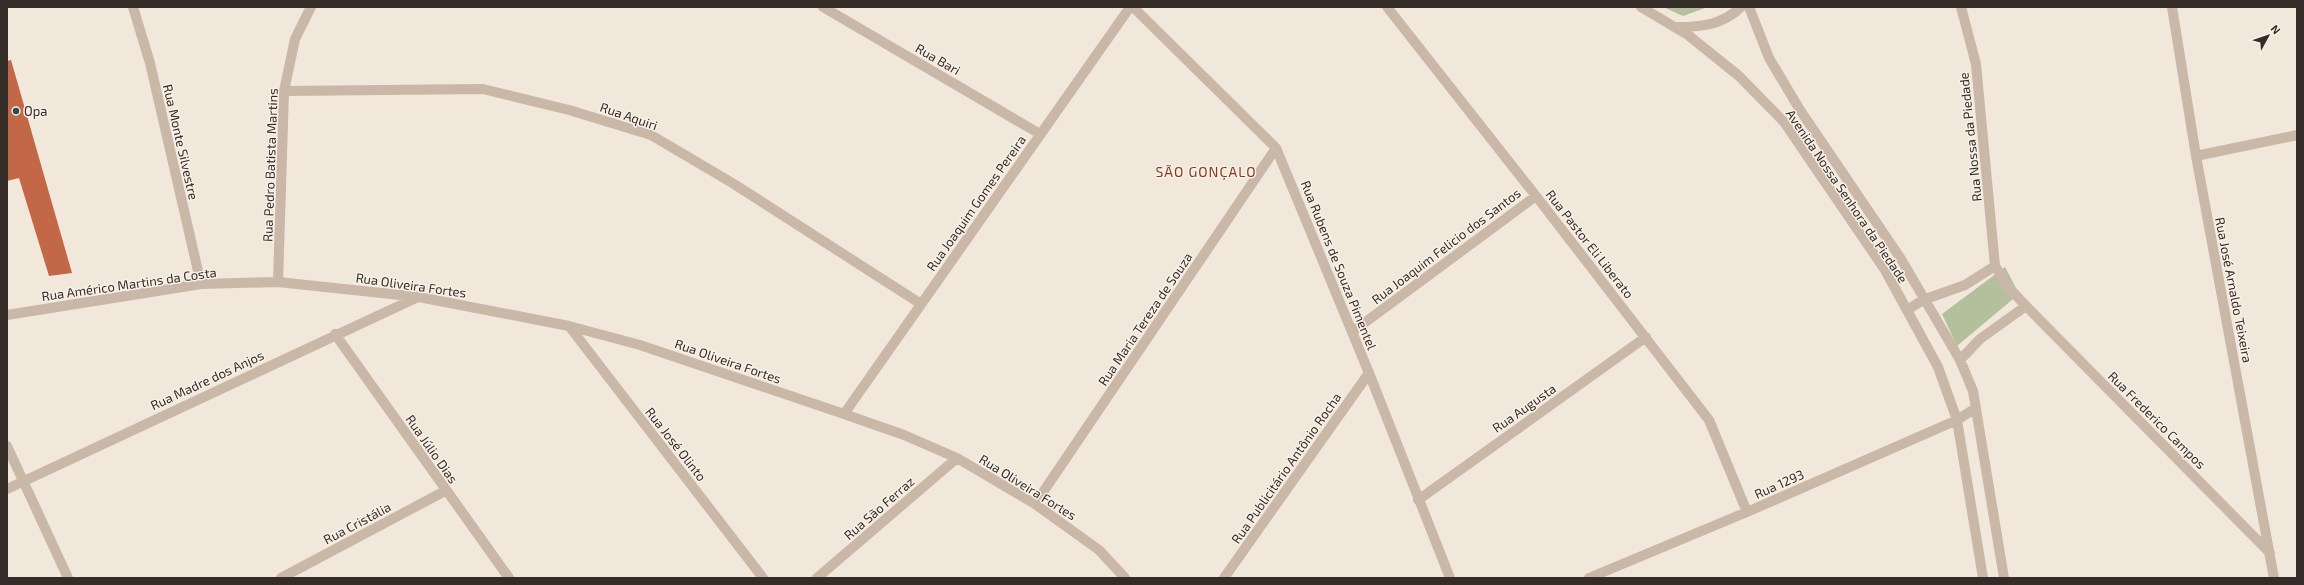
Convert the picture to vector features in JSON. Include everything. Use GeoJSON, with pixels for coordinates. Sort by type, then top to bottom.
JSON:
{"type":"FeatureCollection","features":[{"type":"Feature","properties":{"kind":"street","name":"Rua Monte Silvestre"},"geometry":{"type":"LineString","coordinates":[[133,7],[150,63],[201,284]]}},
{"type":"Feature","properties":{"kind":"street","name":"Rua Pedro Batista Martins"},"geometry":{"type":"LineString","coordinates":[[278,282],[284,90],[295,39],[311,7]]}},
{"type":"Feature","properties":{"kind":"street","name":"Rua Bari"},"geometry":{"type":"LineString","coordinates":[[823,7],[1040,134]]}},
{"type":"Feature","properties":{"kind":"street","name":"Rua Joaquim Gomes Pereira"},"geometry":{"type":"LineString","coordinates":[[844,414],[1130,7]]}},
{"type":"Feature","properties":{"kind":"street","name":"Rua Rubens de Souza Pimentel"},"geometry":{"type":"LineString","coordinates":[[1133,7],[1276,148],[1369,373],[1450,578]]}},
{"type":"Feature","properties":{"kind":"street","name":"Rua Pastor Eli Liberato"},"geometry":{"type":"LineString","coordinates":[[1387,7],[1646,337],[1709,420],[1746,512]]}},
{"type":"Feature","properties":{"kind":"street","name":"Avenida Nossa Senhora da Piedade"},"geometry":{"type":"LineString","coordinates":[[1641,7],[1676,27],[1739,76],[1784,122],[1885,270],[1938,367],[1957,420],[1983,578]]}},
{"type":"Feature","properties":{"kind":"street"},"geometry":{"type":"LineString","coordinates":[[1676,27],[1705,26],[1731,17],[1741,7]]}},
{"type":"Feature","properties":{"kind":"street","name":"Avenida Nossa Senhora da Piedade"},"geometry":{"type":"LineString","coordinates":[[1749,7],[1769,58],[1796,104],[1901,259],[1923,300],[1960,360],[1973,391],[2004,577]]}},
{"type":"Feature","properties":{"kind":"street","name":"Rua Nossa da Piedade"},"geometry":{"type":"LineString","coordinates":[[1961,7],[1976,64],[1995,266],[2008,287],[2026,306]]}},
{"type":"Feature","properties":{"kind":"street","name":"Rua José Arnaldo Teixeira"},"geometry":{"type":"LineString","coordinates":[[2172,7],[2196,156],[2274,578]]}},
{"type":"Feature","properties":{"kind":"street"},"geometry":{"type":"LineString","coordinates":[[1698,44],[1701,30],[1705,26]]}},
{"type":"Feature","properties":{"kind":"street","name":"Rua Aquiri"},"geometry":{"type":"LineString","coordinates":[[284,90],[483,89],[569,110],[651,135],[734,184],[921,304]]}},
{"type":"Feature","properties":{"kind":"street"},"geometry":{"type":"LineString","coordinates":[[2196,156],[2297,135]]}},
{"type":"Feature","properties":{"kind":"street","name":"Rua Maria Tereza de Souza"},"geometry":{"type":"LineString","coordinates":[[1035,504],[1276,148]]}},
{"type":"Feature","properties":{"kind":"street","name":"Rua Joaquim Felicio dos Santos"},"geometry":{"type":"LineString","coordinates":[[1352,332],[1536,196]]}},
{"type":"Feature","properties":{"kind":"street"},"geometry":{"type":"LineString","coordinates":[[1907,310],[1923,300],[1965,285],[1995,266]]}},
{"type":"Feature","properties":{"kind":"street","name":"Rua Américo Martins da Costa"},"geometry":{"type":"LineString","coordinates":[[7,315],[201,284],[278,282]]}},
{"type":"Feature","properties":{"kind":"street","name":"Rua Oliveira Fortes"},"geometry":{"type":"LineString","coordinates":[[278,282],[419,296],[569,326],[640,345],[844,414],[904,435],[957,458],[1035,504],[1098,550],[1125,578]]}},
{"type":"Feature","properties":{"kind":"street","name":"Rua Madre dos Anjos"},"geometry":{"type":"LineString","coordinates":[[7,489],[335,334],[419,296]]}},
{"type":"Feature","properties":{"kind":"street"},"geometry":{"type":"LineString","coordinates":[[1960,360],[1980,339],[2026,306]]}},
{"type":"Feature","properties":{"kind":"street","name":"Rua Frederico Campos"},"geometry":{"type":"LineString","coordinates":[[2026,306],[2270,553]]}},
{"type":"Feature","properties":{"kind":"street","name":"Rua José Olinto"},"geometry":{"type":"LineString","coordinates":[[569,326],[763,578]]}},
{"type":"Feature","properties":{"kind":"street","name":"Rua Júlio Dias"},"geometry":{"type":"LineString","coordinates":[[335,334],[509,578]]}},
{"type":"Feature","properties":{"kind":"street","name":"Rua Augusta"},"geometry":{"type":"LineString","coordinates":[[1418,500],[1646,337]]}},
{"type":"Feature","properties":{"kind":"street","name":"Rua Publicitário Antônio Rocha"},"geometry":{"type":"LineString","coordinates":[[1224,578],[1369,373]]}},
{"type":"Feature","properties":{"kind":"street","name":"Rua 1293"},"geometry":{"type":"LineString","coordinates":[[1589,578],[1746,512],[1957,420],[1976,408]]}},
{"type":"Feature","properties":{"kind":"street"},"geometry":{"type":"LineString","coordinates":[[7,446],[68,578]]}},
{"type":"Feature","properties":{"kind":"street","name":"Rua São Ferraz"},"geometry":{"type":"LineString","coordinates":[[817,578],[957,458]]}},
{"type":"Feature","properties":{"kind":"street","name":"Rua Cristália"},"geometry":{"type":"LineString","coordinates":[[281,578],[446,491]]}},
{"type":"Feature","properties":{"kind":"street"},"geometry":{"type":"LineString","coordinates":[[1994,578],[2004,577]]}},
{"type":"Feature","properties":{"kind":"green space"},"geometry":{"type":"Polygon","coordinates":[[[1663,7],[1708,7],[1683,16],[1663,7]]]}},
{"type":"Feature","properties":{"kind":"green space"},"geometry":{"type":"Polygon","coordinates":[[[2005,267],[2019,294],[1957,346],[1942,314],[2005,267]]]}},
{"type":"Feature","properties":{"kind":"building","name":"Opa"},"geometry":{"type":"Polygon","coordinates":[[[11,60],[72,273],[49,276],[19,178],[7,181],[7,61],[11,60]]]}},
{"type":"Feature","properties":{"kind":"place","name":"Opa"},"geometry":{"type":"Point","coordinates":[16,111]}},
{"type":"Feature","properties":{"kind":"district","name":"SÃO GONÇALO"},"geometry":{"type":"Point","coordinates":[1206,171]}}]}
